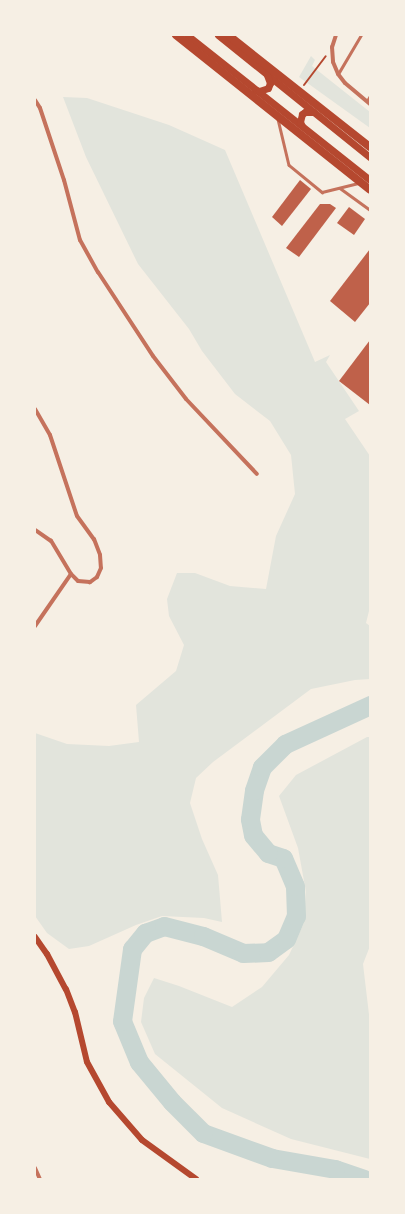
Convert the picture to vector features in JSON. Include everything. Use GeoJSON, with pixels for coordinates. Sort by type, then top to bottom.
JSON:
{"type":"FeatureCollection","features":[{"type":"Feature","properties":{"kind":"highway"},"geometry":{"type":"LineString","coordinates":[[176,35],[370,190]]}},
{"type":"Feature","properties":{"kind":"highway"},"geometry":{"type":"LineString","coordinates":[[228,35],[370,147]]}},
{"type":"Feature","properties":{"kind":"main road"},"geometry":{"type":"LineString","coordinates":[[187,35],[370,180]]}},
{"type":"Feature","properties":{"kind":"main road"},"geometry":{"type":"LineString","coordinates":[[218,35],[370,157]]}},
{"type":"Feature","properties":{"kind":"main road"},"geometry":{"type":"LineString","coordinates":[[255,90],[259,91],[268,88],[270,83],[266,75]]}},
{"type":"Feature","properties":{"kind":"main road"},"geometry":{"type":"LineString","coordinates":[[302,126],[300,122],[302,114],[305,112],[313,112]]}},
{"type":"Feature","properties":{"kind":"main road"},"geometry":{"type":"LineString","coordinates":[[35,937],[47,954],[66,989],[75,1012],[87,1062],[106,1097],[120,1116],[142,1140],[196,1179]]}},
{"type":"Feature","properties":{"kind":"street"},"geometry":{"type":"LineString","coordinates":[[336,35],[332,47],[333,62],[338,74],[345,83],[369,103]]}},
{"type":"Feature","properties":{"kind":"street"},"geometry":{"type":"LineString","coordinates":[[35,100],[40,108],[64,180],[80,240],[98,272],[153,356],[186,399],[257,474]]}},
{"type":"Feature","properties":{"kind":"street"},"geometry":{"type":"LineString","coordinates":[[35,409],[52,442],[77,516],[94,539],[100,555],[101,568],[97,577],[90,582],[78,581],[71,574],[51,541],[35,530]]}},
{"type":"Feature","properties":{"kind":"street"},"geometry":{"type":"LineString","coordinates":[[35,626],[71,574]]}},
{"type":"Feature","properties":{"kind":"street"},"geometry":{"type":"LineString","coordinates":[[35,1168],[40,1179]]}},
{"type":"Feature","properties":{"kind":"lane"},"geometry":{"type":"LineString","coordinates":[[338,74],[361,35]]}},
{"type":"Feature","properties":{"kind":"lane"},"geometry":{"type":"LineString","coordinates":[[369,103],[370,96]]}},
{"type":"Feature","properties":{"kind":"lane"},"geometry":{"type":"LineString","coordinates":[[278,117],[289,164],[322,192],[361,182]]}},
{"type":"Feature","properties":{"kind":"lane"},"geometry":{"type":"LineString","coordinates":[[340,188],[370,210]]}},
{"type":"Feature","properties":{"kind":"path"},"geometry":{"type":"LineString","coordinates":[[299,92],[332,47]]}},
{"type":"Feature","properties":{"kind":"shaded area"},"geometry":{"type":"Polygon","coordinates":[[[311,56],[315,60],[312,66],[370,112],[370,128],[299,77],[311,56]]]}},
{"type":"Feature","properties":{"kind":"shaded area"},"geometry":{"type":"Polygon","coordinates":[[[63,97],[87,98],[169,125],[225,150],[315,362],[330,355],[326,362],[359,411],[345,419],[370,456],[370,607],[366,623],[370,626],[370,679],[355,680],[311,689],[213,762],[196,778],[190,803],[202,839],[218,875],[222,922],[204,918],[162,916],[136,925],[89,946],[69,949],[47,933],[35,916],[35,733],[67,744],[109,746],[139,742],[136,705],[176,671],[184,645],[169,616],[167,599],[177,573],[195,573],[230,586],[266,589],[276,536],[295,494],[291,455],[270,421],[235,394],[202,351],[189,329],[138,264],[86,157],[63,97]]]}},
{"type":"Feature","properties":{"kind":"shaded area"},"geometry":{"type":"Polygon","coordinates":[[[367,737],[370,737],[370,946],[363,964],[370,1023],[370,1159],[291,1139],[222,1108],[155,1054],[141,1022],[144,998],[154,978],[179,986],[232,1007],[262,987],[289,955],[304,923],[306,892],[298,848],[279,796],[296,775],[367,737]]]}},
{"type":"Feature","properties":{"kind":"building"},"geometry":{"type":"Polygon","coordinates":[[[300,180],[311,189],[282,226],[272,217],[300,180]]]}},
{"type":"Feature","properties":{"kind":"building"},"geometry":{"type":"Polygon","coordinates":[[[320,204],[330,204],[336,208],[299,257],[286,248],[320,204]]]}},
{"type":"Feature","properties":{"kind":"building"},"geometry":{"type":"Polygon","coordinates":[[[349,207],[365,219],[354,235],[337,223],[349,207]]]}},
{"type":"Feature","properties":{"kind":"building"},"geometry":{"type":"Polygon","coordinates":[[[370,249],[370,303],[355,322],[330,301],[370,249]]]}},
{"type":"Feature","properties":{"kind":"building"},"geometry":{"type":"Polygon","coordinates":[[[370,340],[370,405],[339,381],[370,340]]]}},
{"type":"Feature","properties":{"kind":"waterway"},"geometry":{"type":"LineString","coordinates":[[364,1179],[335,1169],[272,1158],[203,1133],[172,1102],[139,1062],[122,1021],[132,949],[145,933],[164,926],[203,936],[243,953],[268,952],[286,939],[296,916],[295,886],[283,858],[268,853],[253,835],[250,819],[254,790],[262,767],[285,744],[370,705]]}}]}
